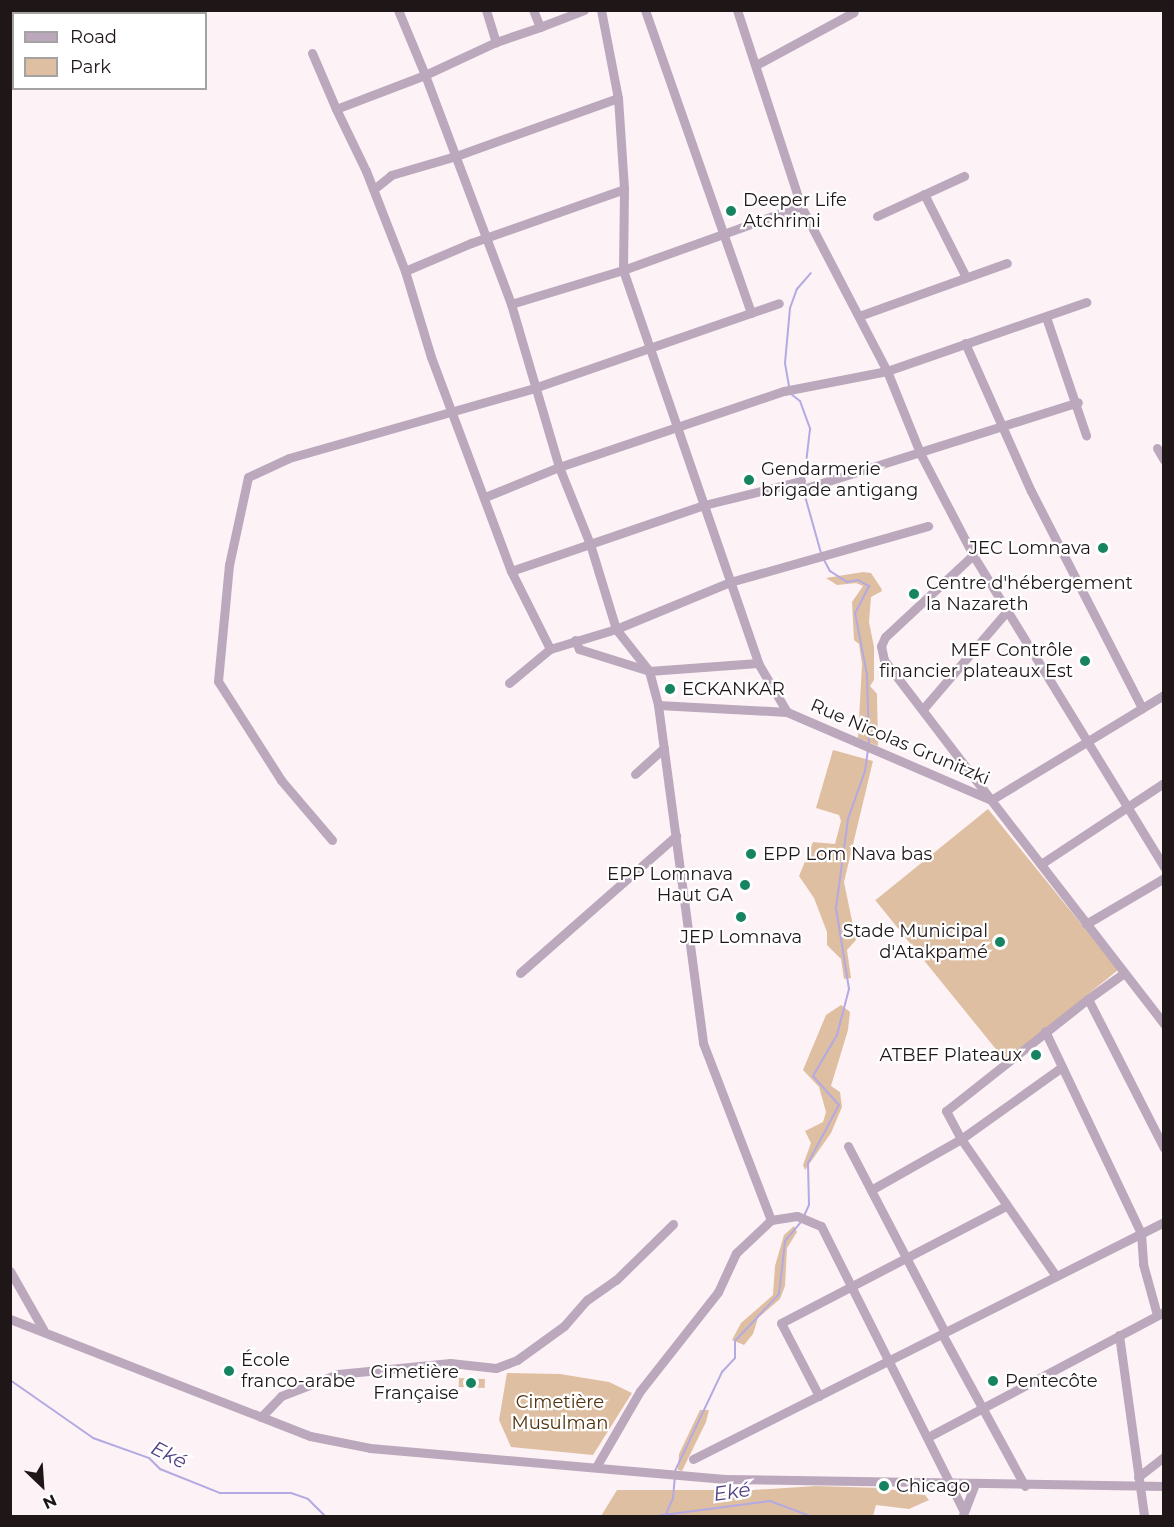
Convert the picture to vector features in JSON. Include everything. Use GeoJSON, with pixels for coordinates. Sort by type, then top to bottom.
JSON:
{"type":"FeatureCollection","features":[{"type":"Feature","properties":{"kind":"street"},"geometry":{"type":"LineString","coordinates":[[398,10],[425,75],[511,304],[559,467],[590,544],[616,629],[649,671],[658,705],[703,1043],[771,1220]]}},
{"type":"Feature","properties":{"kind":"street"},"geometry":{"type":"LineString","coordinates":[[486,10],[496,42]]}},
{"type":"Feature","properties":{"kind":"street"},"geometry":{"type":"LineString","coordinates":[[533,10],[540,27]]}},
{"type":"Feature","properties":{"kind":"street"},"geometry":{"type":"LineString","coordinates":[[336,109],[425,75],[496,42],[584,10]]}},
{"type":"Feature","properties":{"kind":"street"},"geometry":{"type":"LineString","coordinates":[[601,10],[618,98],[624,189],[623,270],[758,663],[787,712]]}},
{"type":"Feature","properties":{"kind":"street"},"geometry":{"type":"LineString","coordinates":[[645,10],[751,314]]}},
{"type":"Feature","properties":{"kind":"street"},"geometry":{"type":"LineString","coordinates":[[736,10],[801,206],[887,371],[921,455],[973,555],[1124,809],[1164,867]]}},
{"type":"Feature","properties":{"kind":"street"},"geometry":{"type":"LineString","coordinates":[[756,65],[824,24],[854,12]]}},
{"type":"Feature","properties":{"kind":"street"},"geometry":{"type":"LineString","coordinates":[[312,53],[374,189],[405,271],[451,409],[512,571],[550,649]]}},
{"type":"Feature","properties":{"kind":"street"},"geometry":{"type":"LineString","coordinates":[[374,189],[391,175],[456,156],[618,98]]}},
{"type":"Feature","properties":{"kind":"street"},"geometry":{"type":"LineString","coordinates":[[877,216],[964,176]]}},
{"type":"Feature","properties":{"kind":"street"},"geometry":{"type":"LineString","coordinates":[[405,271],[486,238],[624,189]]}},
{"type":"Feature","properties":{"kind":"street"},"geometry":{"type":"LineString","coordinates":[[924,194],[966,278]]}},
{"type":"Feature","properties":{"kind":"street"},"geometry":{"type":"LineString","coordinates":[[511,304],[623,270],[801,206]]}},
{"type":"Feature","properties":{"kind":"street"},"geometry":{"type":"LineString","coordinates":[[859,316],[1007,263]]}},
{"type":"Feature","properties":{"kind":"street"},"geometry":{"type":"LineString","coordinates":[[485,497],[559,467],[789,390],[887,371],[965,342],[1086,302]]}},
{"type":"Feature","properties":{"kind":"street"},"geometry":{"type":"LineString","coordinates":[[332,840],[281,780],[218,681],[229,565],[248,477],[289,458],[451,409],[534,388],[778,303]]}},
{"type":"Feature","properties":{"kind":"street"},"geometry":{"type":"LineString","coordinates":[[1046,316],[1077,402],[1086,435]]}},
{"type":"Feature","properties":{"kind":"street"},"geometry":{"type":"LineString","coordinates":[[965,342],[1001,426],[1142,708]]}},
{"type":"Feature","properties":{"kind":"street"},"geometry":{"type":"LineString","coordinates":[[512,571],[704,505],[921,455],[1077,402]]}},
{"type":"Feature","properties":{"kind":"street"},"geometry":{"type":"LineString","coordinates":[[1158,448],[1164,460]]}},
{"type":"Feature","properties":{"kind":"street"},"geometry":{"type":"LineString","coordinates":[[509,684],[550,649],[616,629],[730,582],[821,554],[928,526]]}},
{"type":"Feature","properties":{"kind":"street"},"geometry":{"type":"LineString","coordinates":[[973,555],[885,637],[881,646],[884,660],[991,800],[1164,695]]}},
{"type":"Feature","properties":{"kind":"street"},"geometry":{"type":"LineString","coordinates":[[923,709],[1007,611]]}},
{"type":"Feature","properties":{"kind":"street"},"geometry":{"type":"LineString","coordinates":[[574,640],[579,649],[649,671],[758,663]]}},
{"type":"Feature","properties":{"kind":"street","name":"Rue Nicolas Grunitzki"},"geometry":{"type":"LineString","coordinates":[[658,705],[787,712],[991,800],[1124,973],[1159,1010],[1164,1024]]}},
{"type":"Feature","properties":{"kind":"street"},"geometry":{"type":"LineString","coordinates":[[635,774],[664,748]]}},
{"type":"Feature","properties":{"kind":"street"},"geometry":{"type":"LineString","coordinates":[[1041,864],[1164,783]]}},
{"type":"Feature","properties":{"kind":"street"},"geometry":{"type":"LineString","coordinates":[[520,973],[676,836]]}},
{"type":"Feature","properties":{"kind":"street"},"geometry":{"type":"LineString","coordinates":[[1086,924],[1164,878]]}},
{"type":"Feature","properties":{"kind":"street"},"geometry":{"type":"LineString","coordinates":[[1056,1276],[961,1140],[946,1111],[1045,1031],[1124,973]]}},
{"type":"Feature","properties":{"kind":"street"},"geometry":{"type":"LineString","coordinates":[[1089,999],[1164,1148]]}},
{"type":"Feature","properties":{"kind":"street"},"geometry":{"type":"LineString","coordinates":[[928,1437],[1160,1314],[1143,1264],[1141,1233],[1045,1031]]}},
{"type":"Feature","properties":{"kind":"street"},"geometry":{"type":"LineString","coordinates":[[871,1190],[961,1140],[1062,1067]]}},
{"type":"Feature","properties":{"kind":"street"},"geometry":{"type":"LineString","coordinates":[[848,1146],[1025,1485]]}},
{"type":"Feature","properties":{"kind":"street"},"geometry":{"type":"LineString","coordinates":[[819,1396],[781,1323],[854,1288],[1006,1206]]}},
{"type":"Feature","properties":{"kind":"street"},"geometry":{"type":"LineString","coordinates":[[596,1467],[640,1391],[718,1292],[736,1253],[771,1220],[801,1217],[821,1226],[928,1437],[963,1514]]}},
{"type":"Feature","properties":{"kind":"street"},"geometry":{"type":"LineString","coordinates":[[693,1460],[1164,1222]]}},
{"type":"Feature","properties":{"kind":"street"},"geometry":{"type":"LineString","coordinates":[[261,1417],[281,1396],[338,1374],[441,1363],[496,1368],[517,1360],[564,1326],[587,1300],[616,1280],[673,1224]]}},
{"type":"Feature","properties":{"kind":"street"},"geometry":{"type":"LineString","coordinates":[[10,1272],[43,1329]]}},
{"type":"Feature","properties":{"kind":"street"},"geometry":{"type":"LineString","coordinates":[[10,1319],[43,1329],[310,1436],[370,1448],[596,1467],[680,1477],[1025,1485],[1139,1482],[1164,1486]]}},
{"type":"Feature","properties":{"kind":"street"},"geometry":{"type":"LineString","coordinates":[[1119,1335],[1144,1516]]}},
{"type":"Feature","properties":{"kind":"street"},"geometry":{"type":"LineString","coordinates":[[1139,1482],[1164,1457]]}},
{"type":"Feature","properties":{"kind":"street"},"geometry":{"type":"LineString","coordinates":[[963,1514],[975,1484]]}},
{"type":"Feature","properties":{"kind":"green space"},"geometry":{"type":"Polygon","coordinates":[[[863,572],[871,573],[882,591],[871,597],[869,622],[874,647],[874,680],[870,686],[877,694],[878,746],[858,738],[862,664],[859,644],[854,640],[852,602],[863,586],[856,583],[837,585],[826,578],[863,572]]]}},
{"type":"Feature","properties":{"kind":"green space"},"geometry":{"type":"Polygon","coordinates":[[[833,750],[873,761],[844,882],[856,940],[847,950],[851,978],[844,979],[841,959],[827,945],[827,932],[814,898],[799,876],[813,842],[835,844],[841,821],[839,815],[816,808],[833,750]]]}},
{"type":"Feature","properties":{"kind":"green space","name":"Stade Municipal d'Atakpamé"},"geometry":{"type":"Polygon","coordinates":[[[988,809],[1118,970],[1006,1061],[875,900],[988,809]]]}},
{"type":"Feature","properties":{"kind":"green space"},"geometry":{"type":"Polygon","coordinates":[[[841,1005],[850,1012],[848,1030],[831,1086],[840,1092],[842,1107],[831,1133],[805,1170],[803,1165],[811,1143],[805,1131],[823,1122],[826,1112],[819,1087],[803,1070],[826,1015],[841,1005]]]}},
{"type":"Feature","properties":{"kind":"green space"},"geometry":{"type":"Polygon","coordinates":[[[794,1226],[797,1232],[787,1248],[785,1286],[780,1299],[758,1318],[753,1334],[744,1345],[732,1340],[741,1323],[773,1295],[775,1266],[784,1235],[794,1226]]]}},
{"type":"Feature","properties":{"kind":"green space","name":"Cimetière Musulman"},"geometry":{"type":"Polygon","coordinates":[[[507,1373],[560,1374],[609,1382],[632,1393],[593,1455],[511,1447],[499,1420],[507,1373]]]}},
{"type":"Feature","properties":{"kind":"green space"},"geometry":{"type":"Polygon","coordinates":[[[459,1378],[485,1379],[485,1388],[459,1387],[459,1378]]]}},
{"type":"Feature","properties":{"kind":"green space"},"geometry":{"type":"Polygon","coordinates":[[[700,1410],[709,1410],[706,1422],[682,1471],[678,1470],[679,1454],[700,1410]]]}},
{"type":"Feature","properties":{"kind":"green space"},"geometry":{"type":"Polygon","coordinates":[[[816,1486],[882,1488],[925,1495],[929,1500],[909,1509],[876,1505],[873,1516],[601,1516],[617,1490],[753,1490],[816,1486]]]}},
{"type":"Feature","properties":{"kind":"waterway"},"geometry":{"type":"LineString","coordinates":[[789,386],[785,363],[790,308],[797,289],[811,273]]}},
{"type":"Feature","properties":{"kind":"waterway"},"geometry":{"type":"LineString","coordinates":[[791,394],[800,401],[810,429],[804,480]]}},
{"type":"Feature","properties":{"kind":"waterway"},"geometry":{"type":"LineString","coordinates":[[803,489],[821,553]]}},
{"type":"Feature","properties":{"kind":"waterway"},"geometry":{"type":"LineString","coordinates":[[823,558],[830,571],[847,582],[858,580],[869,586],[855,613],[867,674],[869,744]]}},
{"type":"Feature","properties":{"kind":"waterway"},"geometry":{"type":"LineString","coordinates":[[804,1216],[809,1205],[808,1163],[839,1105],[813,1076],[837,1035],[849,989],[836,908],[848,819],[865,771],[868,750]]}},
{"type":"Feature","properties":{"kind":"waterway"},"geometry":{"type":"LineString","coordinates":[[675,1471],[722,1372],[735,1358],[735,1341],[779,1294],[785,1241],[802,1221]]}},
{"type":"Feature","properties":{"kind":"waterway","name":"Eké"},"geometry":{"type":"LineString","coordinates":[[10,1380],[93,1438],[149,1458],[160,1469],[220,1493],[291,1493],[308,1499],[325,1516]]}},
{"type":"Feature","properties":{"kind":"waterway"},"geometry":{"type":"LineString","coordinates":[[666,1514],[673,1498],[675,1477]]}},
{"type":"Feature","properties":{"kind":"waterway","name":"Eké"},"geometry":{"type":"LineString","coordinates":[[656,1516],[770,1501],[810,1516]]}},
{"type":"Feature","properties":{"kind":"place","name":"Deeper Life Atchrimi"},"geometry":{"type":"Point","coordinates":[731,211]}},
{"type":"Feature","properties":{"kind":"place","name":"Gendarmerie brigade antigang"},"geometry":{"type":"Point","coordinates":[749,480]}},
{"type":"Feature","properties":{"kind":"place","name":"JEC Lomnava"},"geometry":{"type":"Point","coordinates":[1103,548]}},
{"type":"Feature","properties":{"kind":"place","name":"Centre d'hébergement la Nazareth"},"geometry":{"type":"Point","coordinates":[914,594]}},
{"type":"Feature","properties":{"kind":"place","name":"MEF Contrôle financier plateaux Est"},"geometry":{"type":"Point","coordinates":[1085,661]}},
{"type":"Feature","properties":{"kind":"place","name":"ECKANKAR"},"geometry":{"type":"Point","coordinates":[670,689]}},
{"type":"Feature","properties":{"kind":"place","name":"EPP Lom Nava bas"},"geometry":{"type":"Point","coordinates":[751,854]}},
{"type":"Feature","properties":{"kind":"place","name":"EPP Lomnava Haut GA"},"geometry":{"type":"Point","coordinates":[745,885]}},
{"type":"Feature","properties":{"kind":"place","name":"JEP Lomnava"},"geometry":{"type":"Point","coordinates":[741,917]}},
{"type":"Feature","properties":{"kind":"place","name":"Stade Municipal d'Atakpamé"},"geometry":{"type":"Point","coordinates":[1000,942]}},
{"type":"Feature","properties":{"kind":"place","name":"ATBEF Plateaux"},"geometry":{"type":"Point","coordinates":[1036,1055]}},
{"type":"Feature","properties":{"kind":"place","name":"École franco-arabe"},"geometry":{"type":"Point","coordinates":[229,1371]}},
{"type":"Feature","properties":{"kind":"place","name":"Pentecôte"},"geometry":{"type":"Point","coordinates":[993,1381]}},
{"type":"Feature","properties":{"kind":"place","name":"Cimetière Française"},"geometry":{"type":"Point","coordinates":[471,1383]}},
{"type":"Feature","properties":{"kind":"place","name":"Chicago"},"geometry":{"type":"Point","coordinates":[884,1486]}}]}
